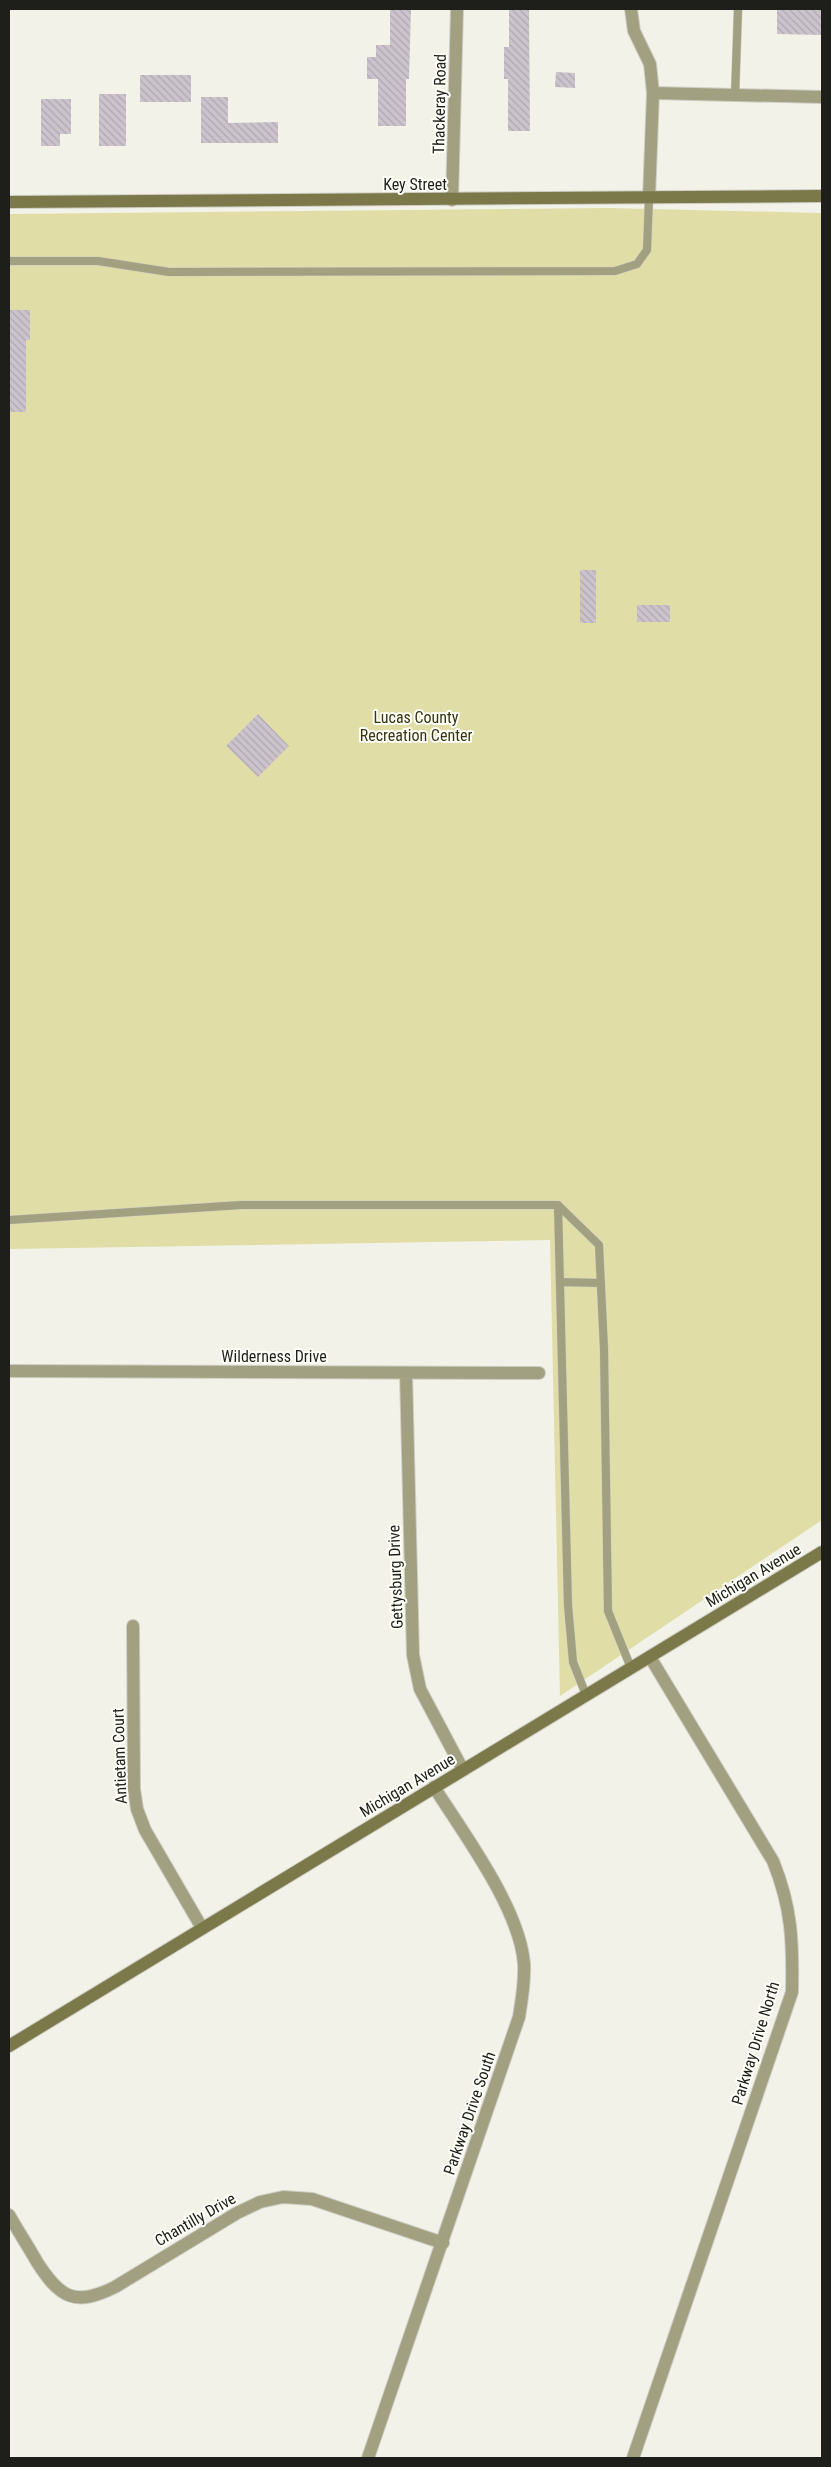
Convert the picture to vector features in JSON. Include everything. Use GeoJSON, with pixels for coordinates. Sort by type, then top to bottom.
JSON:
{"type":"FeatureCollection","features":[{"type":"Feature","properties":{"kind":"street","name":"Thackeray Road"},"geometry":{"type":"LineString","coordinates":[[452,200],[458,9]]}},
{"type":"Feature","properties":{"kind":"street"},"geometry":{"type":"LineString","coordinates":[[630,9],[634,31],[650,64],[653,94],[649,198]]}},
{"type":"Feature","properties":{"kind":"street"},"geometry":{"type":"LineString","coordinates":[[653,94],[822,97]]}},
{"type":"Feature","properties":{"kind":"street","name":"Key Street"},"geometry":{"type":"LineString","coordinates":[[9,202],[822,196]]}},
{"type":"Feature","properties":{"kind":"street","name":"Wilderness Drive"},"geometry":{"type":"LineString","coordinates":[[9,1371],[539,1373]]}},
{"type":"Feature","properties":{"kind":"street","name":"Gettysburg Drive"},"geometry":{"type":"LineString","coordinates":[[406,1373],[413,1655],[420,1689],[463,1770]]}},
{"type":"Feature","properties":{"kind":"street","name":"Michigan Avenue"},"geometry":{"type":"LineString","coordinates":[[9,2046],[822,1552]]}},
{"type":"Feature","properties":{"kind":"street","name":"Antietam Court"},"geometry":{"type":"LineString","coordinates":[[133,1626],[134,1789],[137,1809],[145,1830],[202,1928]]}},
{"type":"Feature","properties":{"kind":"street","name":"Parkway Drive North"},"geometry":{"type":"LineString","coordinates":[[633,2458],[792,1992],[794,1942],[785,1890],[773,1861],[650,1657]]}},
{"type":"Feature","properties":{"kind":"street","name":"Parkway Drive South"},"geometry":{"type":"LineString","coordinates":[[368,2458],[443,2243],[518,2017],[524,1987],[524,1962],[514,1921],[502,1896],[434,1787]]}},
{"type":"Feature","properties":{"kind":"street","name":"Chantilly Drive"},"geometry":{"type":"LineString","coordinates":[[9,2216],[50,2282],[65,2295],[81,2299],[97,2296],[115,2287],[237,2212],[260,2202],[283,2198],[312,2199],[443,2243]]}},
{"type":"Feature","properties":{"kind":"lane"},"geometry":{"type":"LineString","coordinates":[[735,96],[738,9]]}},
{"type":"Feature","properties":{"kind":"lane"},"geometry":{"type":"LineString","coordinates":[[9,261],[98,261],[170,272],[615,271],[637,264],[647,250],[649,198]]}},
{"type":"Feature","properties":{"kind":"lane"},"geometry":{"type":"LineString","coordinates":[[558,1204],[568,1605],[573,1662],[586,1695]]}},
{"type":"Feature","properties":{"kind":"lane"},"geometry":{"type":"LineString","coordinates":[[9,1220],[241,1205],[558,1204],[599,1245],[604,1349],[608,1611],[631,1668]]}},
{"type":"Feature","properties":{"kind":"lane"},"geometry":{"type":"LineString","coordinates":[[560,1282],[601,1283]]}},
{"type":"Feature","properties":{"kind":"green space","name":"Lucas County Recreation Center"},"geometry":{"type":"Polygon","coordinates":[[[609,208],[822,213],[822,1520],[560,1696],[550,1240],[9,1249],[9,214],[609,208]]]}},
{"type":"Feature","properties":{"kind":"building"},"geometry":{"type":"Polygon","coordinates":[[[390,9],[411,9],[409,79],[406,79],[406,126],[378,126],[378,79],[367,79],[367,57],[376,57],[376,45],[390,45],[390,9]]]}},
{"type":"Feature","properties":{"kind":"building"},"geometry":{"type":"Polygon","coordinates":[[[509,9],[529,9],[530,131],[508,131],[508,79],[504,79],[504,47],[509,47],[509,9]]]}},
{"type":"Feature","properties":{"kind":"building"},"geometry":{"type":"Polygon","coordinates":[[[777,9],[822,9],[821,35],[777,34],[777,9]]]}},
{"type":"Feature","properties":{"kind":"building"},"geometry":{"type":"Polygon","coordinates":[[[556,72],[575,73],[575,88],[555,87],[556,72]]]}},
{"type":"Feature","properties":{"kind":"building"},"geometry":{"type":"Polygon","coordinates":[[[140,75],[191,75],[191,102],[140,102],[140,75]]]}},
{"type":"Feature","properties":{"kind":"building"},"geometry":{"type":"Polygon","coordinates":[[[99,94],[126,94],[126,146],[99,146],[99,94]]]}},
{"type":"Feature","properties":{"kind":"building"},"geometry":{"type":"Polygon","coordinates":[[[201,97],[228,97],[228,123],[278,122],[278,143],[201,143],[201,97]]]}},
{"type":"Feature","properties":{"kind":"building"},"geometry":{"type":"Polygon","coordinates":[[[41,99],[71,99],[71,134],[60,134],[60,146],[41,146],[41,99]]]}},
{"type":"Feature","properties":{"kind":"building"},"geometry":{"type":"Polygon","coordinates":[[[9,310],[30,310],[30,340],[26,340],[26,412],[9,412],[9,310]]]}},
{"type":"Feature","properties":{"kind":"building"},"geometry":{"type":"Polygon","coordinates":[[[580,570],[596,570],[596,623],[580,623],[580,570]]]}},
{"type":"Feature","properties":{"kind":"building"},"geometry":{"type":"Polygon","coordinates":[[[637,605],[670,605],[670,622],[637,622],[637,605]]]}},
{"type":"Feature","properties":{"kind":"building"},"geometry":{"type":"Polygon","coordinates":[[[258,714],[289,746],[258,777],[226,746],[258,714]]]}}]}
